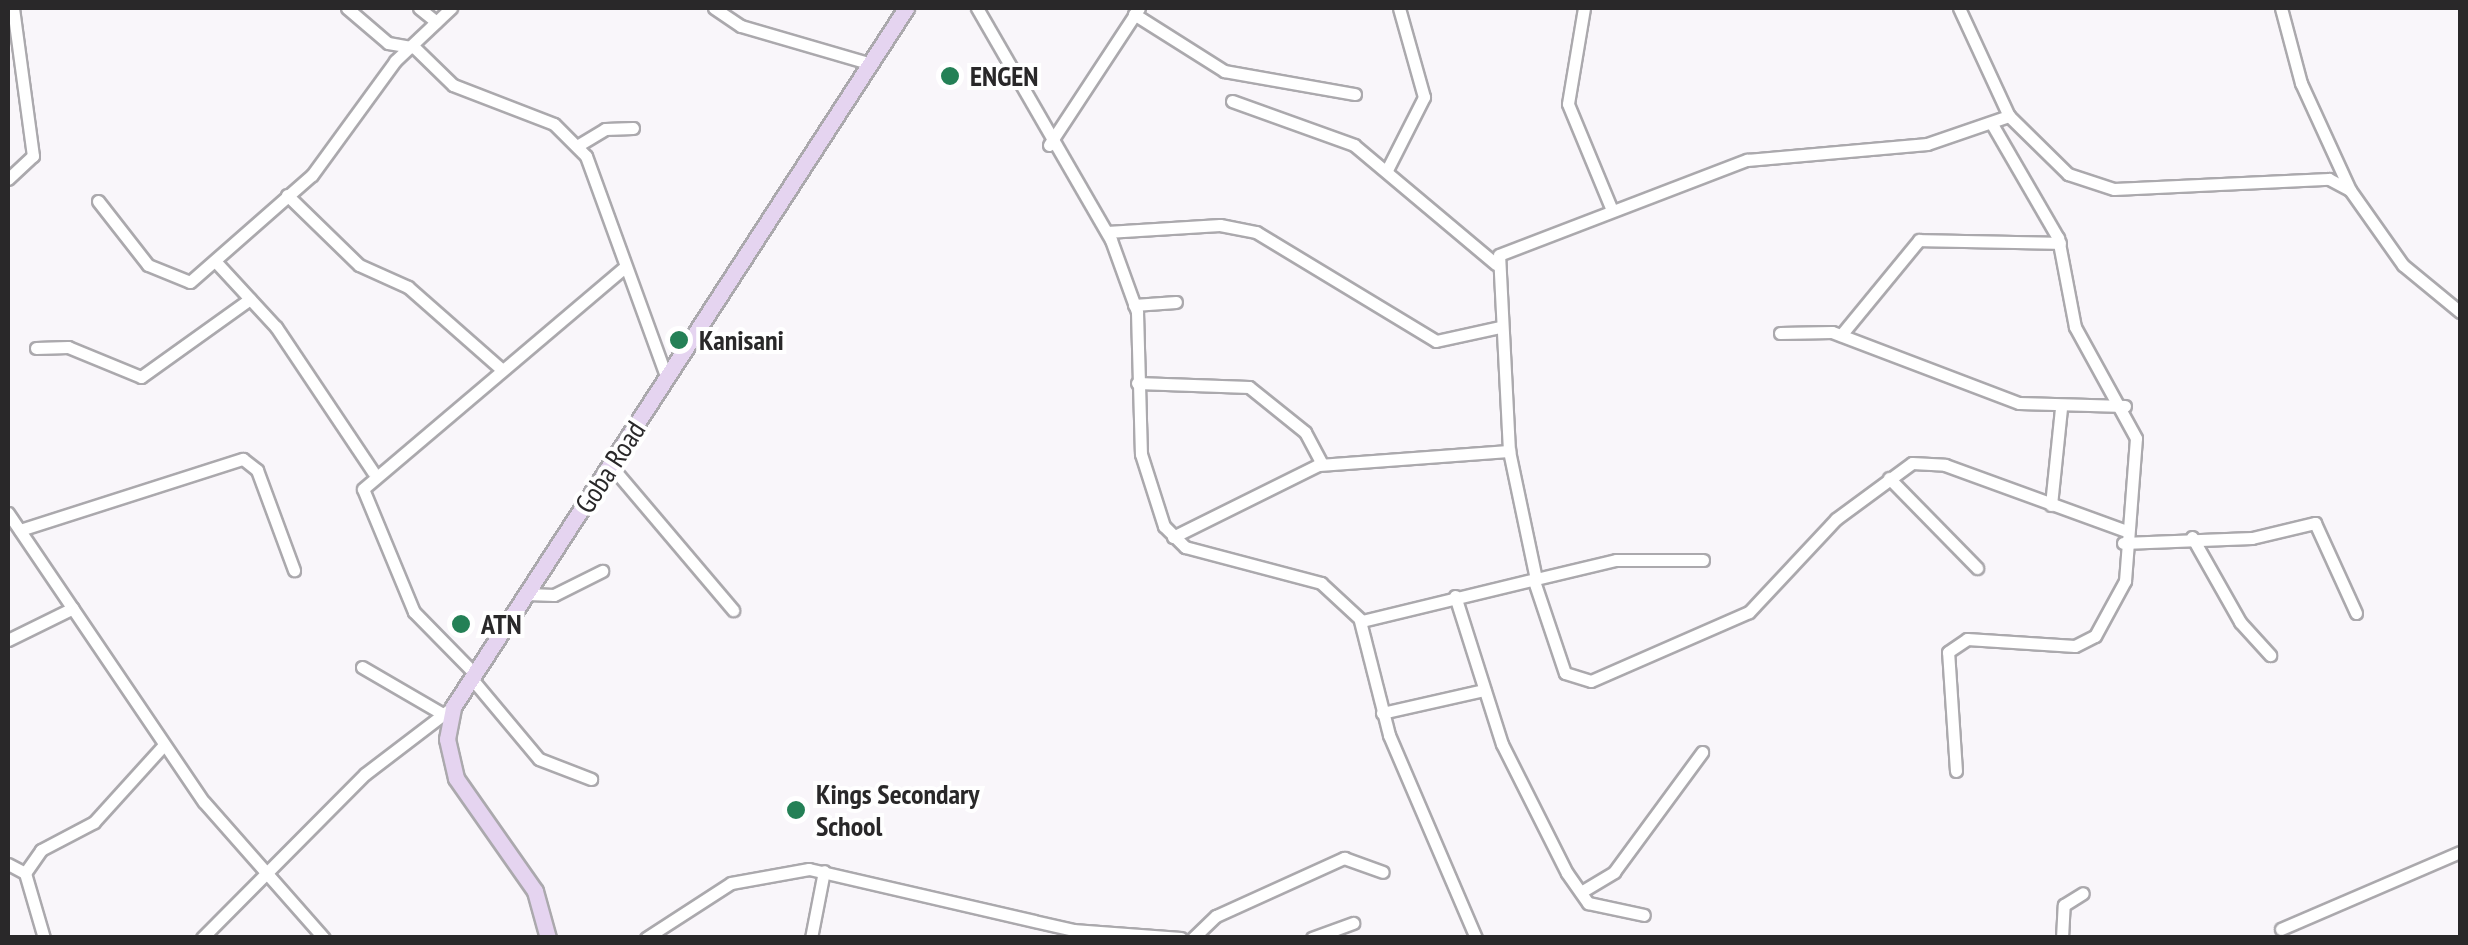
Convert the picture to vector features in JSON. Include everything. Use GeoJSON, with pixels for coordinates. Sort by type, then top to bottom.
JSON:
{"type":"FeatureCollection","features":[{"type":"Feature","properties":{"kind":"main road","name":"Goba Road"},"geometry":{"type":"LineString","coordinates":[[447,710],[528,594],[906,8]]}},
{"type":"Feature","properties":{"kind":"main road"},"geometry":{"type":"LineString","coordinates":[[447,710],[447,739],[456,778],[535,890],[548,938]]}},
{"type":"Feature","properties":{"kind":"street"},"geometry":{"type":"LineString","coordinates":[[8,179],[33,156],[14,8]]}},
{"type":"Feature","properties":{"kind":"street"},"geometry":{"type":"LineString","coordinates":[[347,8],[384,41],[412,47],[470,96],[530,111],[577,146],[607,192],[624,268],[667,378]]}},
{"type":"Feature","properties":{"kind":"street"},"geometry":{"type":"LineString","coordinates":[[420,8],[436,22]]}},
{"type":"Feature","properties":{"kind":"street"},"geometry":{"type":"LineString","coordinates":[[98,201],[168,278],[190,282],[337,147],[412,47],[452,8]]}},
{"type":"Feature","properties":{"kind":"street"},"geometry":{"type":"LineString","coordinates":[[714,8],[741,26],[872,64]]}},
{"type":"Feature","properties":{"kind":"street"},"geometry":{"type":"LineString","coordinates":[[977,8],[1049,145],[1107,232],[1134,305],[1136,383],[1146,473],[1172,537]]}},
{"type":"Feature","properties":{"kind":"street"},"geometry":{"type":"LineString","coordinates":[[1387,170],[1424,97],[1400,8]]}},
{"type":"Feature","properties":{"kind":"street"},"geometry":{"type":"LineString","coordinates":[[1584,8],[1568,104],[1612,210]]}},
{"type":"Feature","properties":{"kind":"street"},"geometry":{"type":"LineString","coordinates":[[1958,8],[2008,116],[2068,174],[2104,187],[2304,176],[2350,190]]}},
{"type":"Feature","properties":{"kind":"street"},"geometry":{"type":"LineString","coordinates":[[2281,8],[2302,82],[2350,190],[2403,264],[2460,312]]}},
{"type":"Feature","properties":{"kind":"street"},"geometry":{"type":"LineString","coordinates":[[1049,145],[1137,11],[1217,69],[1354,94]]}},
{"type":"Feature","properties":{"kind":"street"},"geometry":{"type":"LineString","coordinates":[[1232,101],[1334,134],[1387,170],[1496,264]]}},
{"type":"Feature","properties":{"kind":"street"},"geometry":{"type":"LineString","coordinates":[[2008,116],[1927,144],[1747,160],[1507,249],[1496,264],[1509,451],[1535,580],[1565,673],[1598,679],[1749,612],[1836,519],[1889,478],[1932,462],[2124,536],[2252,538],[2315,523],[2356,613]]}},
{"type":"Feature","properties":{"kind":"street"},"geometry":{"type":"LineString","coordinates":[[1956,772],[1948,652],[1967,639],[2086,644],[2125,581],[2124,536],[2136,434],[2125,406],[2075,327],[2060,243],[1992,124]]}},
{"type":"Feature","properties":{"kind":"street"},"geometry":{"type":"LineString","coordinates":[[577,146],[605,129],[633,128]]}},
{"type":"Feature","properties":{"kind":"street"},"geometry":{"type":"LineString","coordinates":[[287,195],[359,264],[408,287],[500,368]]}},
{"type":"Feature","properties":{"kind":"street"},"geometry":{"type":"LineString","coordinates":[[1107,232],[1220,225],[1256,232],[1436,340],[1500,327]]}},
{"type":"Feature","properties":{"kind":"street"},"geometry":{"type":"LineString","coordinates":[[1841,335],[1919,240],[2060,243]]}},
{"type":"Feature","properties":{"kind":"street"},"geometry":{"type":"LineString","coordinates":[[215,261],[250,298],[358,438],[373,472]]}},
{"type":"Feature","properties":{"kind":"street"},"geometry":{"type":"LineString","coordinates":[[591,779],[539,759],[514,719],[414,612],[363,500],[373,472],[624,268]]}},
{"type":"Feature","properties":{"kind":"street"},"geometry":{"type":"LineString","coordinates":[[36,348],[68,347],[141,376],[250,298]]}},
{"type":"Feature","properties":{"kind":"street"},"geometry":{"type":"LineString","coordinates":[[1134,305],[1176,302]]}},
{"type":"Feature","properties":{"kind":"street"},"geometry":{"type":"LineString","coordinates":[[1780,333],[1841,335],[1992,396],[2060,408],[2125,406]]}},
{"type":"Feature","properties":{"kind":"street"},"geometry":{"type":"LineString","coordinates":[[1136,383],[1249,387],[1304,432],[1322,464]]}},
{"type":"Feature","properties":{"kind":"street"},"geometry":{"type":"LineString","coordinates":[[2051,505],[2060,408]]}},
{"type":"Feature","properties":{"kind":"street"},"geometry":{"type":"LineString","coordinates":[[1172,537],[1322,464],[1509,451]]}},
{"type":"Feature","properties":{"kind":"street"},"geometry":{"type":"LineString","coordinates":[[20,530],[243,459],[257,470],[294,570]]}},
{"type":"Feature","properties":{"kind":"street"},"geometry":{"type":"LineString","coordinates":[[611,466],[733,610]]}},
{"type":"Feature","properties":{"kind":"street"},"geometry":{"type":"LineString","coordinates":[[1889,478],[1977,568]]}},
{"type":"Feature","properties":{"kind":"street"},"geometry":{"type":"LineString","coordinates":[[8,513],[163,746],[263,875],[324,938]]}},
{"type":"Feature","properties":{"kind":"street"},"geometry":{"type":"LineString","coordinates":[[2192,536],[2240,622],[2270,655]]}},
{"type":"Feature","properties":{"kind":"street"},"geometry":{"type":"LineString","coordinates":[[1172,537],[1321,583],[1360,621],[1382,713],[1476,938]]}},
{"type":"Feature","properties":{"kind":"street"},"geometry":{"type":"LineString","coordinates":[[1360,621],[1616,560],[1703,560]]}},
{"type":"Feature","properties":{"kind":"street"},"geometry":{"type":"LineString","coordinates":[[528,594],[555,594],[602,572]]}},
{"type":"Feature","properties":{"kind":"street"},"geometry":{"type":"LineString","coordinates":[[1455,596],[1505,752],[1581,892],[1588,902],[1644,915]]}},
{"type":"Feature","properties":{"kind":"street"},"geometry":{"type":"LineString","coordinates":[[8,640],[73,608]]}},
{"type":"Feature","properties":{"kind":"street"},"geometry":{"type":"LineString","coordinates":[[202,938],[263,875],[447,710],[362,667]]}},
{"type":"Feature","properties":{"kind":"street"},"geometry":{"type":"LineString","coordinates":[[1382,713],[1484,690]]}},
{"type":"Feature","properties":{"kind":"street"},"geometry":{"type":"LineString","coordinates":[[26,873],[41,850],[96,819],[163,746]]}},
{"type":"Feature","properties":{"kind":"street"},"geometry":{"type":"LineString","coordinates":[[1581,892],[1613,873],[1702,752]]}},
{"type":"Feature","properties":{"kind":"street"},"geometry":{"type":"LineString","coordinates":[[2281,928],[2460,852]]}},
{"type":"Feature","properties":{"kind":"street"},"geometry":{"type":"LineString","coordinates":[[1193,938],[1216,916],[1344,858],[1384,872]]}},
{"type":"Feature","properties":{"kind":"street"},"geometry":{"type":"LineString","coordinates":[[8,864],[26,873],[44,938]]}},
{"type":"Feature","properties":{"kind":"street"},"geometry":{"type":"LineString","coordinates":[[646,938],[731,883],[824,871],[1061,928],[1181,938]]}},
{"type":"Feature","properties":{"kind":"street"},"geometry":{"type":"LineString","coordinates":[[811,938],[824,871]]}},
{"type":"Feature","properties":{"kind":"street"},"geometry":{"type":"LineString","coordinates":[[2062,938],[2064,906],[2083,893]]}},
{"type":"Feature","properties":{"kind":"street"},"geometry":{"type":"LineString","coordinates":[[1312,938],[1353,923]]}},
{"type":"Feature","properties":{"kind":"place","name":"ENGEN"},"geometry":{"type":"Point","coordinates":[950,76]}},
{"type":"Feature","properties":{"kind":"place","name":"Kanisani"},"geometry":{"type":"Point","coordinates":[679,340]}},
{"type":"Feature","properties":{"kind":"place","name":"ATN"},"geometry":{"type":"Point","coordinates":[461,624]}},
{"type":"Feature","properties":{"kind":"place","name":"Kings Secondary School"},"geometry":{"type":"Point","coordinates":[796,810]}}]}
